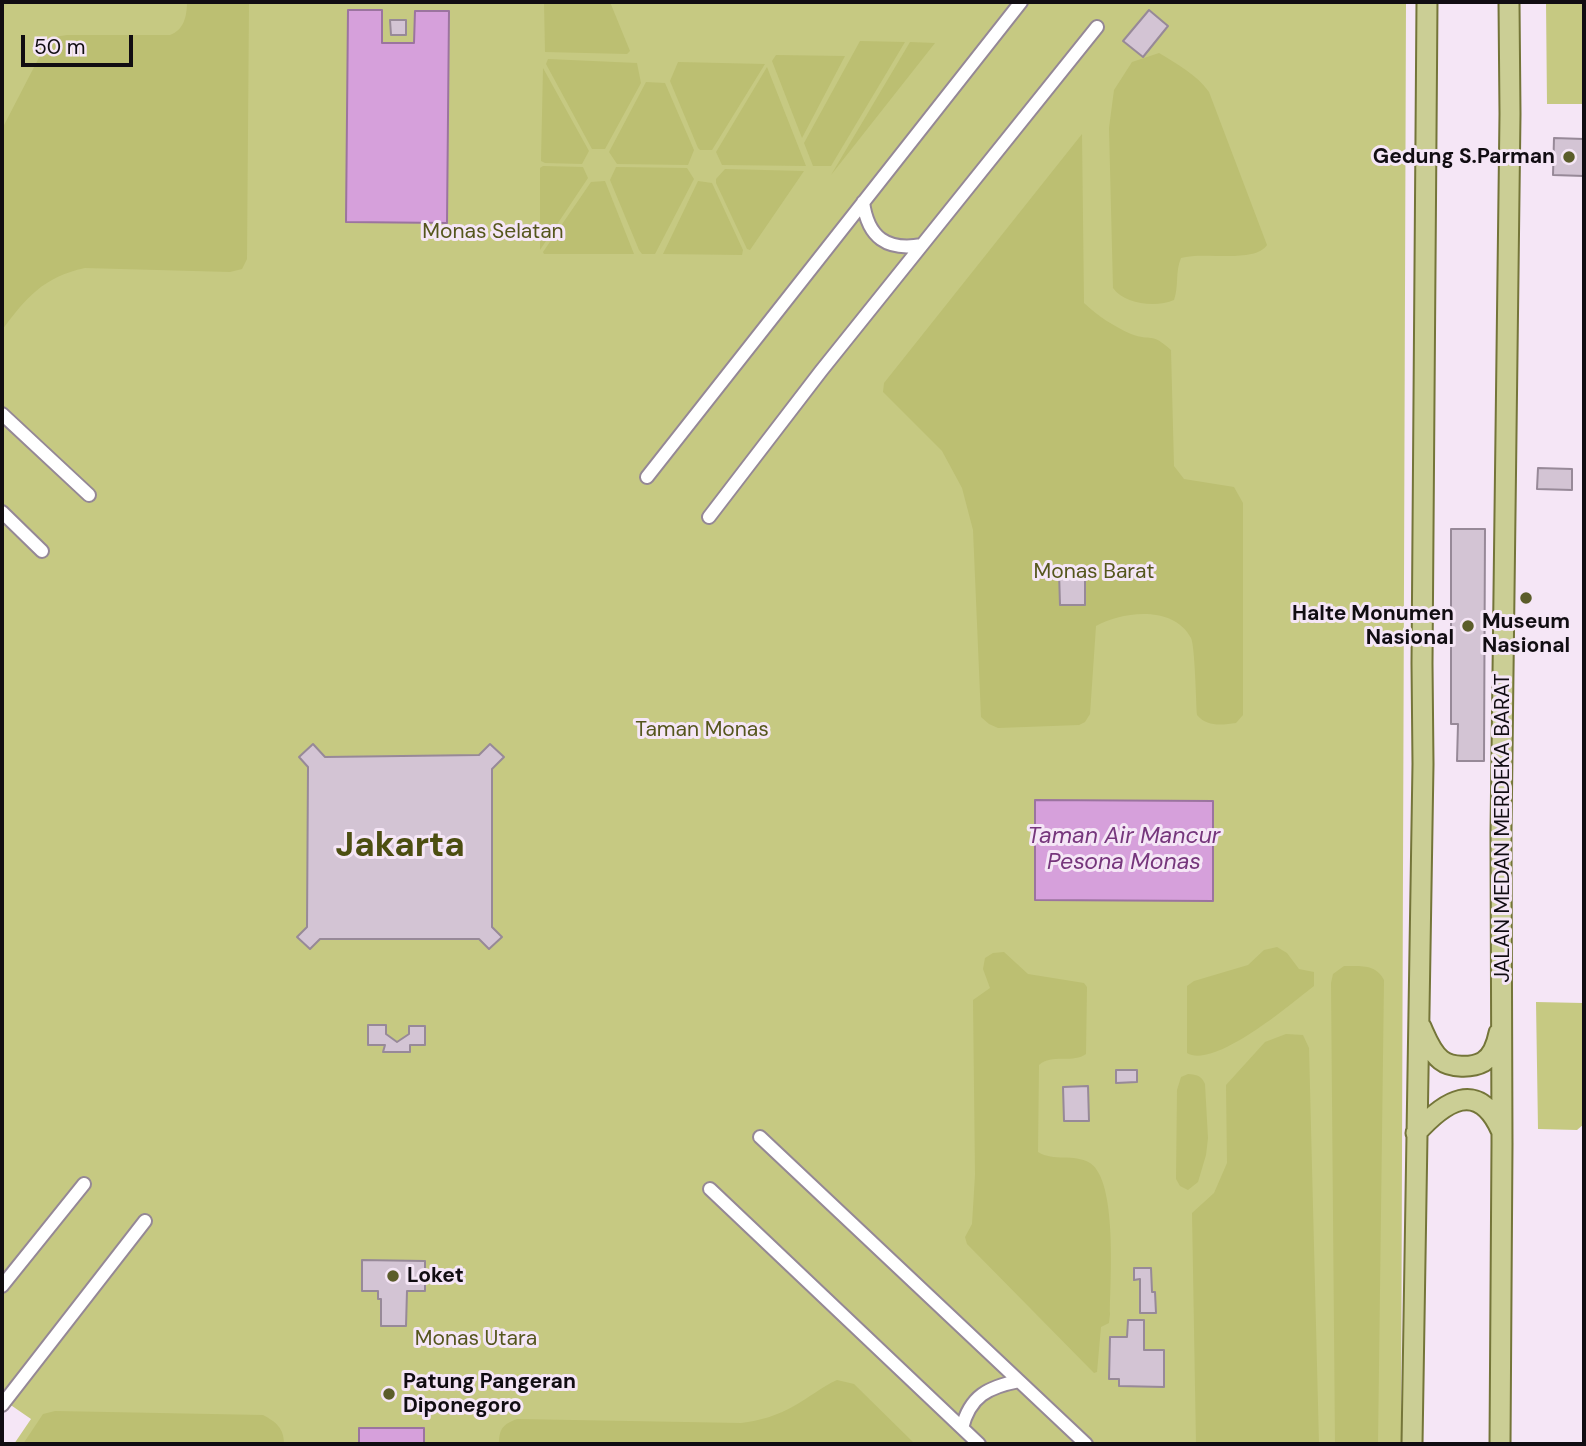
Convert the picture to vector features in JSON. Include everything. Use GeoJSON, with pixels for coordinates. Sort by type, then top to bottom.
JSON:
{"type":"FeatureCollection","features":[{"type":"Feature","properties":{"kind":"main road"},"geometry":{"type":"LineString","coordinates":[[1412,1444],[1423,764],[1427,2]]}},
{"type":"Feature","properties":{"kind":"main road","name":"JALAN MEDAN MERDEKA BARAT"},"geometry":{"type":"LineString","coordinates":[[1500,1444],[1501,832],[1510,153],[1509,2]]}},
{"type":"Feature","properties":{"kind":"main road"},"geometry":{"type":"LineString","coordinates":[[1419,1023],[1433,1051],[1441,1060],[1450,1065],[1465,1066],[1483,1062],[1490,1055],[1502,1026]]}},
{"type":"Feature","properties":{"kind":"main road"},"geometry":{"type":"LineString","coordinates":[[1416,1133],[1440,1109],[1462,1100],[1483,1103],[1495,1115],[1502,1130]]}},
{"type":"Feature","properties":{"kind":"street"},"geometry":{"type":"LineString","coordinates":[[647,477],[1021,2]]}},
{"type":"Feature","properties":{"kind":"street"},"geometry":{"type":"LineString","coordinates":[[709,517],[1097,27]]}},
{"type":"Feature","properties":{"kind":"street"},"geometry":{"type":"LineString","coordinates":[[863,202],[871,228],[884,241],[904,248],[922,245]]}},
{"type":"Feature","properties":{"kind":"street"},"geometry":{"type":"LineString","coordinates":[[2,414],[89,495]]}},
{"type":"Feature","properties":{"kind":"street"},"geometry":{"type":"LineString","coordinates":[[2,512],[42,551]]}},
{"type":"Feature","properties":{"kind":"street"},"geometry":{"type":"LineString","coordinates":[[760,1137],[1086,1444]]}},
{"type":"Feature","properties":{"kind":"street"},"geometry":{"type":"LineString","coordinates":[[2,1286],[84,1184]]}},
{"type":"Feature","properties":{"kind":"street"},"geometry":{"type":"LineString","coordinates":[[710,1189],[979,1444]]}},
{"type":"Feature","properties":{"kind":"street"},"geometry":{"type":"LineString","coordinates":[[2,1405],[145,1221]]}},
{"type":"Feature","properties":{"kind":"street"},"geometry":{"type":"LineString","coordinates":[[962,1429],[967,1411],[976,1399],[991,1389],[1019,1381]]}},
{"type":"Feature","properties":{"kind":"green space","name":"Taman Monas"},"geometry":{"type":"Polygon","coordinates":[[[2,2],[1406,2],[1401,1444],[14,1444],[31,1419],[2,1399],[2,2]]]}},
{"type":"Feature","properties":{"kind":"green space"},"geometry":{"type":"Polygon","coordinates":[[[187,2],[249,2],[247,259],[242,269],[230,272],[85,268],[58,277],[37,290],[2,330],[2,129],[46,44],[54,37],[67,35],[170,35],[179,30],[184,22],[187,2]]]}},
{"type":"Feature","properties":{"kind":"green space"},"geometry":{"type":"Polygon","coordinates":[[[544,2],[610,2],[630,51],[627,54],[545,52],[544,2]]]}},
{"type":"Feature","properties":{"kind":"green space"},"geometry":{"type":"Polygon","coordinates":[[[1546,2],[1584,2],[1584,104],[1547,104],[1546,2]]]}},
{"type":"Feature","properties":{"kind":"green space"},"geometry":{"type":"Polygon","coordinates":[[[860,41],[905,42],[831,166],[813,166],[804,143],[860,41]]]}},
{"type":"Feature","properties":{"kind":"green space"},"geometry":{"type":"Polygon","coordinates":[[[910,42],[935,43],[831,175],[910,42]]]}},
{"type":"Feature","properties":{"kind":"green space"},"geometry":{"type":"Polygon","coordinates":[[[1159,53],[1192,75],[1209,92],[1267,245],[1261,251],[1240,256],[1181,258],[1174,300],[1150,304],[1125,298],[1113,288],[1109,128],[1114,90],[1132,62],[1159,53]]]}},
{"type":"Feature","properties":{"kind":"green space"},"geometry":{"type":"Polygon","coordinates":[[[776,55],[845,56],[802,138],[772,61],[776,55]]]}},
{"type":"Feature","properties":{"kind":"green space"},"geometry":{"type":"Polygon","coordinates":[[[548,59],[637,63],[641,83],[605,149],[592,149],[546,64],[548,59]]]}},
{"type":"Feature","properties":{"kind":"green space"},"geometry":{"type":"Polygon","coordinates":[[[678,62],[765,64],[712,150],[698,148],[670,81],[678,62]]]}},
{"type":"Feature","properties":{"kind":"green space"},"geometry":{"type":"Polygon","coordinates":[[[767,67],[806,166],[722,165],[716,152],[767,67]]]}},
{"type":"Feature","properties":{"kind":"green space"},"geometry":{"type":"Polygon","coordinates":[[[543,68],[589,151],[582,164],[541,161],[543,68]]]}},
{"type":"Feature","properties":{"kind":"green space"},"geometry":{"type":"Polygon","coordinates":[[[646,82],[665,83],[694,150],[688,165],[617,164],[609,152],[646,82]]]}},
{"type":"Feature","properties":{"kind":"green space","name":"Monas Barat"},"geometry":{"type":"Polygon","coordinates":[[[1082,134],[1084,303],[1118,328],[1155,339],[1171,350],[1174,466],[1184,479],[1234,487],[1243,503],[1243,715],[1236,723],[1210,723],[1197,715],[1191,638],[1183,627],[1173,620],[1147,614],[1119,617],[1096,626],[1090,714],[1085,722],[1079,725],[998,728],[981,717],[973,530],[962,488],[942,451],[883,392],[884,383],[1082,134]]]}},
{"type":"Feature","properties":{"kind":"green space"},"geometry":{"type":"Polygon","coordinates":[[[583,167],[588,178],[540,250],[540,168],[583,167]]]}},
{"type":"Feature","properties":{"kind":"green space"},"geometry":{"type":"Polygon","coordinates":[[[616,167],[687,168],[694,179],[655,254],[642,254],[639,250],[610,180],[616,167]]]}},
{"type":"Feature","properties":{"kind":"green space"},"geometry":{"type":"Polygon","coordinates":[[[725,169],[804,171],[750,250],[747,249],[716,183],[716,179],[725,169]]]}},
{"type":"Feature","properties":{"kind":"green space"},"geometry":{"type":"Polygon","coordinates":[[[605,181],[634,254],[544,254],[591,182],[605,181]]]}},
{"type":"Feature","properties":{"kind":"green space"},"geometry":{"type":"Polygon","coordinates":[[[698,181],[712,183],[743,250],[742,255],[663,254],[698,181]]]}},
{"type":"Feature","properties":{"kind":"green space"},"geometry":{"type":"Polygon","coordinates":[[[1277,947],[1287,953],[1299,969],[1314,972],[1314,986],[1233,1044],[1199,1056],[1187,1053],[1187,986],[1194,981],[1248,965],[1264,950],[1277,947]]]}},
{"type":"Feature","properties":{"kind":"green space"},"geometry":{"type":"Polygon","coordinates":[[[1004,952],[1028,974],[1084,983],[1087,987],[1086,1054],[1075,1058],[1044,1061],[1039,1065],[1038,1152],[1050,1157],[1077,1158],[1090,1163],[1099,1173],[1105,1190],[1111,1234],[1110,1314],[1109,1323],[1101,1327],[1097,1372],[1094,1373],[967,1244],[965,1237],[972,1224],[975,1175],[973,1000],[990,988],[983,969],[985,958],[993,953],[1004,952]]]}},
{"type":"Feature","properties":{"kind":"green space"},"geometry":{"type":"Polygon","coordinates":[[[1344,966],[1372,969],[1384,980],[1378,1444],[1335,1444],[1331,983],[1333,974],[1344,966]]]}},
{"type":"Feature","properties":{"kind":"green space"},"geometry":{"type":"Polygon","coordinates":[[[1536,1002],[1584,1005],[1584,1124],[1577,1130],[1538,1129],[1536,1002]]]}},
{"type":"Feature","properties":{"kind":"green space"},"geometry":{"type":"Polygon","coordinates":[[[1286,1034],[1303,1035],[1309,1048],[1319,1444],[1196,1444],[1192,1213],[1214,1193],[1227,1163],[1226,1085],[1265,1042],[1286,1034]]]}},
{"type":"Feature","properties":{"kind":"green space"},"geometry":{"type":"Polygon","coordinates":[[[1188,1074],[1198,1076],[1205,1084],[1208,1138],[1198,1182],[1188,1190],[1180,1186],[1176,1179],[1177,1090],[1181,1077],[1188,1074]]]}},
{"type":"Feature","properties":{"kind":"green space"},"geometry":{"type":"Polygon","coordinates":[[[837,1380],[854,1384],[915,1444],[499,1444],[503,1428],[517,1419],[741,1423],[755,1421],[788,1409],[837,1380]]]}},
{"type":"Feature","properties":{"kind":"green space"},"geometry":{"type":"Polygon","coordinates":[[[55,1411],[263,1415],[278,1426],[283,1434],[284,1444],[23,1444],[43,1414],[55,1411]]]}},
{"type":"Feature","properties":{"kind":"water"},"geometry":{"type":"Polygon","coordinates":[[[348,10],[382,10],[382,43],[414,43],[415,11],[449,11],[447,223],[346,222],[348,10]]]}},
{"type":"Feature","properties":{"kind":"water","name":"Taman Air Mancur Pesona Monas"},"geometry":{"type":"Polygon","coordinates":[[[1035,800],[1213,801],[1213,901],[1035,900],[1035,800]]]}},
{"type":"Feature","properties":{"kind":"water"},"geometry":{"type":"Polygon","coordinates":[[[359,1428],[424,1428],[424,1444],[359,1444],[359,1428]]]}},
{"type":"Feature","properties":{"kind":"building"},"geometry":{"type":"Polygon","coordinates":[[[1149,10],[1168,26],[1143,57],[1123,41],[1149,10]]]}},
{"type":"Feature","properties":{"kind":"building"},"geometry":{"type":"Polygon","coordinates":[[[390,20],[406,20],[406,35],[391,35],[390,20]]]}},
{"type":"Feature","properties":{"kind":"building","name":"Gedung S.Parman"},"geometry":{"type":"Polygon","coordinates":[[[1554,138],[1584,139],[1584,176],[1553,175],[1554,138]]]}},
{"type":"Feature","properties":{"kind":"building"},"geometry":{"type":"Polygon","coordinates":[[[1538,468],[1572,469],[1572,490],[1537,489],[1538,468]]]}},
{"type":"Feature","properties":{"kind":"building","name":"Halte Monumen Nasional"},"geometry":{"type":"Polygon","coordinates":[[[1451,529],[1485,529],[1484,761],[1457,761],[1458,724],[1451,724],[1451,529]]]}},
{"type":"Feature","properties":{"kind":"building"},"geometry":{"type":"Polygon","coordinates":[[[1085,570],[1085,605],[1060,605],[1059,571],[1085,570]]]}},
{"type":"Feature","properties":{"kind":"building"},"geometry":{"type":"Polygon","coordinates":[[[313,744],[325,757],[479,755],[490,744],[504,757],[492,769],[492,927],[502,937],[489,949],[479,939],[320,939],[310,949],[297,937],[307,927],[308,767],[299,757],[313,744]]]}},
{"type":"Feature","properties":{"kind":"building"},"geometry":{"type":"Polygon","coordinates":[[[368,1025],[386,1025],[386,1034],[397,1042],[409,1034],[409,1026],[425,1026],[425,1045],[410,1045],[410,1052],[383,1052],[385,1045],[368,1045],[368,1025]]]}},
{"type":"Feature","properties":{"kind":"building"},"geometry":{"type":"Polygon","coordinates":[[[1116,1070],[1137,1070],[1137,1082],[1116,1083],[1116,1070]]]}},
{"type":"Feature","properties":{"kind":"building"},"geometry":{"type":"Polygon","coordinates":[[[1088,1086],[1089,1121],[1064,1121],[1063,1087],[1088,1086]]]}},
{"type":"Feature","properties":{"kind":"building"},"geometry":{"type":"Polygon","coordinates":[[[362,1260],[425,1261],[425,1291],[407,1291],[406,1326],[381,1326],[381,1299],[378,1299],[378,1291],[362,1291],[362,1260]]]}},
{"type":"Feature","properties":{"kind":"building"},"geometry":{"type":"Polygon","coordinates":[[[1134,1268],[1151,1268],[1156,1313],[1140,1313],[1140,1279],[1134,1280],[1134,1268]]]}},
{"type":"Feature","properties":{"kind":"building"},"geometry":{"type":"Polygon","coordinates":[[[1128,1320],[1144,1320],[1144,1350],[1164,1350],[1164,1387],[1119,1386],[1119,1379],[1109,1379],[1110,1337],[1127,1337],[1128,1320]]]}},
{"type":"Feature","properties":{"kind":"place","name":"Gedung S.Parman"},"geometry":{"type":"Point","coordinates":[1569,157]}},
{"type":"Feature","properties":{"kind":"place","name":"Museum Nasional"},"geometry":{"type":"Point","coordinates":[1526,598]}},
{"type":"Feature","properties":{"kind":"place","name":"Halte Monumen Nasional"},"geometry":{"type":"Point","coordinates":[1468,626]}},
{"type":"Feature","properties":{"kind":"place","name":"Loket"},"geometry":{"type":"Point","coordinates":[393,1276]}},
{"type":"Feature","properties":{"kind":"place","name":"Patung Pangeran Diponegoro"},"geometry":{"type":"Point","coordinates":[389,1394]}},
{"type":"Feature","properties":{"kind":"district","name":"Jakarta"},"geometry":{"type":"Point","coordinates":[400,847]}},
{"type":"Feature","properties":{"kind":"park label","name":"Monas Selatan"},"geometry":{"type":"Point","coordinates":[493,232]}},
{"type":"Feature","properties":{"kind":"park label","name":"Monas Utara"},"geometry":{"type":"Point","coordinates":[476,1339]}}]}
